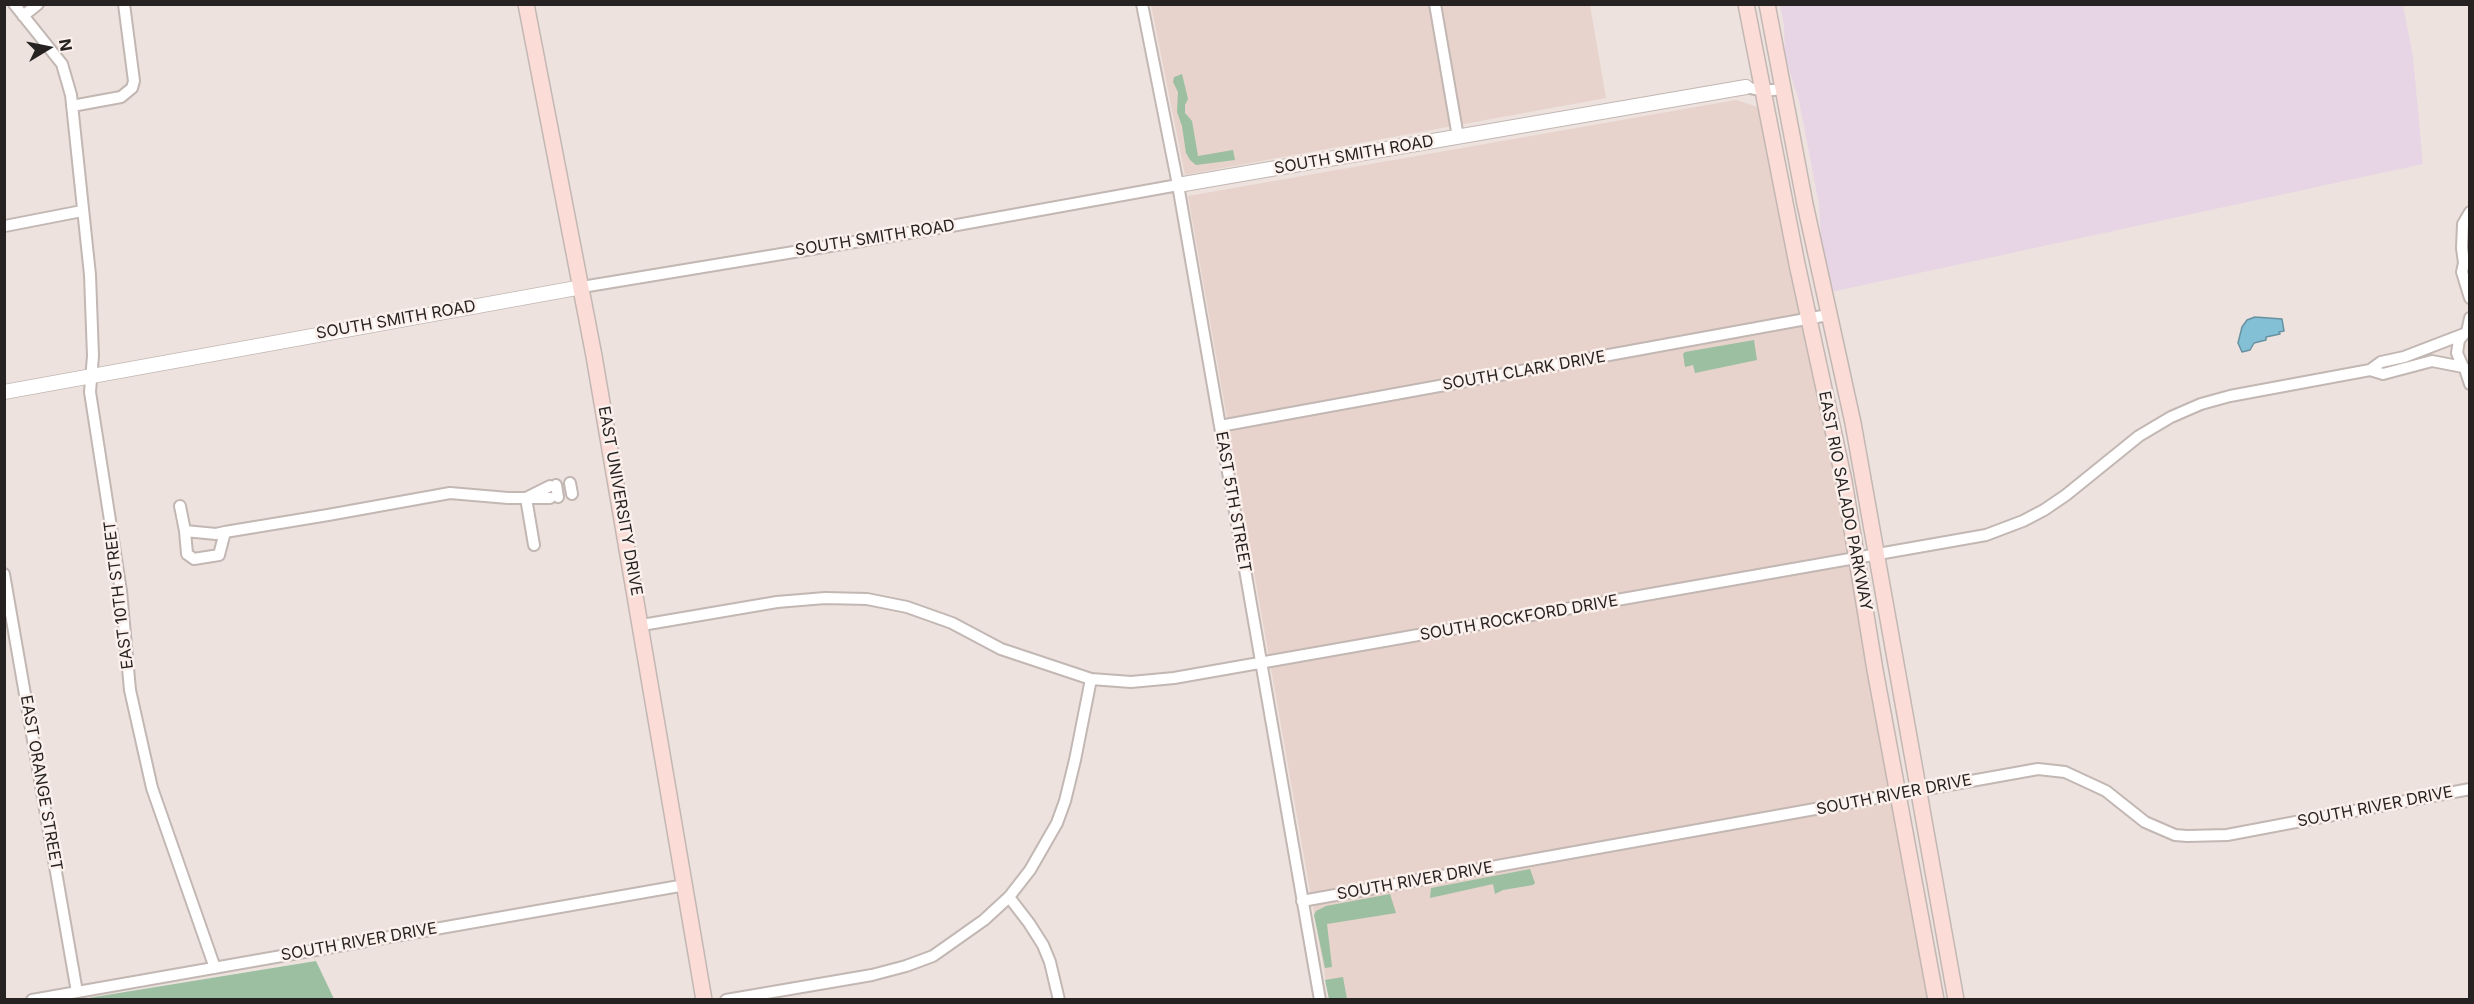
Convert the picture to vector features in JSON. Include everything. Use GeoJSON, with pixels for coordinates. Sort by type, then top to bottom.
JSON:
{"type":"FeatureCollection","features":[{"type":"Feature","properties":{"kind":"main road","name":"EAST UNIVERSITY DRIVE"},"geometry":{"type":"LineString","coordinates":[[526,4],[582,287],[642,626],[704,999]]}},
{"type":"Feature","properties":{"kind":"main road","name":"EAST RIO SALADO PARKWAY"},"geometry":{"type":"LineString","coordinates":[[1746,4],[1808,320],[1832,423],[1936,999]]}},
{"type":"Feature","properties":{"kind":"main road","name":"EAST RIO SALADO PARKWAY"},"geometry":{"type":"LineString","coordinates":[[1767,4],[1828,315],[1853,423],[1956,999]]}},
{"type":"Feature","properties":{"kind":"street","name":"EAST 10TH STREET"},"geometry":{"type":"LineString","coordinates":[[14,4],[62,64],[72,106],[90,275],[93,356],[90,392],[121,591],[130,690],[152,788],[215,968]]}},
{"type":"Feature","properties":{"kind":"street"},"geometry":{"type":"LineString","coordinates":[[23,16],[38,4]]}},
{"type":"Feature","properties":{"kind":"street"},"geometry":{"type":"LineString","coordinates":[[72,106],[121,97],[132,88],[134,81],[124,4]]}},
{"type":"Feature","properties":{"kind":"street","name":"EAST 5TH STREET"},"geometry":{"type":"LineString","coordinates":[[1142,4],[1178,185],[1320,999]]}},
{"type":"Feature","properties":{"kind":"street"},"geometry":{"type":"LineString","coordinates":[[1435,4],[1458,136]]}},
{"type":"Feature","properties":{"kind":"street","name":"SOUTH SMITH ROAD"},"geometry":{"type":"LineString","coordinates":[[4,392],[582,287],[957,225],[1782,81]]}},
{"type":"Feature","properties":{"kind":"street"},"geometry":{"type":"LineString","coordinates":[[5,226],[82,211]]}},
{"type":"Feature","properties":{"kind":"street"},"geometry":{"type":"LineString","coordinates":[[2469,212],[2463,224],[2467,266],[2462,272],[2469,298]]}},
{"type":"Feature","properties":{"kind":"street","name":"SOUTH CLARK DRIVE"},"geometry":{"type":"LineString","coordinates":[[1220,426],[1828,315]]}},
{"type":"Feature","properties":{"kind":"street"},"geometry":{"type":"LineString","coordinates":[[2469,318],[2466,332],[2459,340],[2457,353],[2466,369],[2469,384]]}},
{"type":"Feature","properties":{"kind":"street","name":"SOUTH ROCKFORD DRIVE"},"geometry":{"type":"LineString","coordinates":[[642,626],[777,603],[825,598],[867,599],[907,607],[952,623],[1002,649],[1091,679],[1131,682],[1155,680],[1261,664],[1986,535],[2024,521],[2066,495],[2139,436],[2170,417],[2201,404],[2230,396],[2370,370],[2381,362],[2404,357],[2466,332]]}},
{"type":"Feature","properties":{"kind":"street","name":"SOUTH ROCKFORD DRIVE"},"geometry":{"type":"LineString","coordinates":[[2370,370],[2383,374],[2432,361],[2466,369]]}},
{"type":"Feature","properties":{"kind":"street"},"geometry":{"type":"LineString","coordinates":[[185,531],[216,534],[450,493],[526,498],[553,492]]}},
{"type":"Feature","properties":{"kind":"street"},"geometry":{"type":"LineString","coordinates":[[526,498],[534,545]]}},
{"type":"Feature","properties":{"kind":"street"},"geometry":{"type":"LineString","coordinates":[[180,506],[188,554],[194,559],[219,555],[225,532]]}},
{"type":"Feature","properties":{"kind":"street","name":"EAST ORANGE STREET"},"geometry":{"type":"LineString","coordinates":[[4,574],[76,992]]}},
{"type":"Feature","properties":{"kind":"street"},"geometry":{"type":"LineString","coordinates":[[726,999],[872,975],[906,966],[933,956],[966,934],[1009,897],[1048,842],[1065,801],[1091,679]]}},
{"type":"Feature","properties":{"kind":"street","name":"SOUTH RIVER DRIVE"},"geometry":{"type":"LineString","coordinates":[[1302,901],[2038,769],[2066,772],[2106,790],[2145,822],[2175,835],[2187,836],[2239,833],[2469,789]]}},
{"type":"Feature","properties":{"kind":"street","name":"SOUTH RIVER DRIVE"},"geometry":{"type":"LineString","coordinates":[[32,999],[686,885]]}},
{"type":"Feature","properties":{"kind":"street"},"geometry":{"type":"LineString","coordinates":[[1009,897],[1043,945],[1050,962],[1059,999]]}},
{"type":"Feature","properties":{"kind":"shaded area"},"geometry":{"type":"Polygon","coordinates":[[[1151,5],[1590,5],[1606,98],[1185,175],[1151,5]]]}},
{"type":"Feature","properties":{"kind":"shaded area"},"geometry":{"type":"Polygon","coordinates":[[[1780,5],[2403,5],[2413,57],[2423,164],[1831,292],[1822,256],[1819,204],[1799,101],[1785,57],[1784,25],[1780,5]]]}},
{"type":"Feature","properties":{"kind":"shaded area"},"geometry":{"type":"Polygon","coordinates":[[[1736,100],[1758,107],[1828,438],[1927,999],[1329,999],[1188,196],[1736,100]]]}},
{"type":"Feature","properties":{"kind":"green space"},"geometry":{"type":"Polygon","coordinates":[[[1182,74],[1188,99],[1185,113],[1192,121],[1198,156],[1233,150],[1235,160],[1196,165],[1190,160],[1186,153],[1182,126],[1177,112],[1178,92],[1173,82],[1174,77],[1182,74]]]}},
{"type":"Feature","properties":{"kind":"green space"},"geometry":{"type":"Polygon","coordinates":[[[1754,340],[1757,360],[1695,373],[1693,365],[1685,367],[1683,354],[1685,352],[1754,340]]]}},
{"type":"Feature","properties":{"kind":"green space"},"geometry":{"type":"Polygon","coordinates":[[[1530,869],[1535,883],[1533,885],[1503,890],[1495,894],[1493,884],[1430,898],[1431,888],[1530,869]]]}},
{"type":"Feature","properties":{"kind":"green space"},"geometry":{"type":"Polygon","coordinates":[[[1390,894],[1396,913],[1327,924],[1332,967],[1325,968],[1314,915],[1316,911],[1326,906],[1390,894]]]}},
{"type":"Feature","properties":{"kind":"green space"},"geometry":{"type":"Polygon","coordinates":[[[316,961],[334,999],[82,999],[316,961]]]}},
{"type":"Feature","properties":{"kind":"green space"},"geometry":{"type":"Polygon","coordinates":[[[1343,977],[1347,999],[1329,999],[1325,980],[1343,977]]]}},
{"type":"Feature","properties":{"kind":"water"},"geometry":{"type":"Polygon","coordinates":[[[2255,317],[2282,319],[2284,331],[2254,343],[2250,350],[2242,352],[2238,343],[2242,327],[2247,320],[2255,317]]]}}]}
